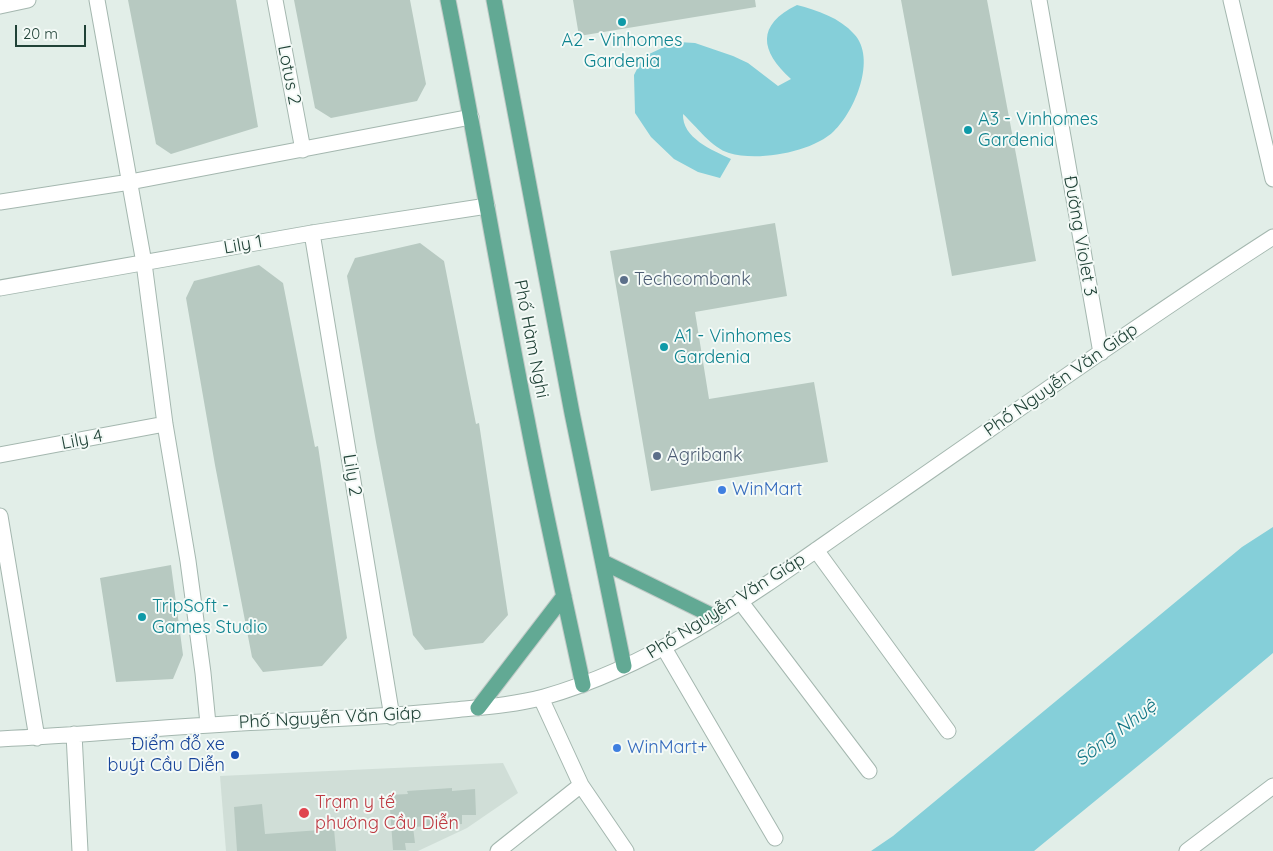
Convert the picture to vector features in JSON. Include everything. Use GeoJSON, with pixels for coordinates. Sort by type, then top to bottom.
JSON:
{"type":"FeatureCollection","features":[{"type":"Feature","properties":{"kind":"main road","name":"Phố Hàm Nghi"},"geometry":{"type":"LineString","coordinates":[[448,0],[527,421],[583,685]]}},
{"type":"Feature","properties":{"kind":"main road","name":"Phố Hàm Nghi"},"geometry":{"type":"LineString","coordinates":[[494,0],[572,413],[624,666]]}},
{"type":"Feature","properties":{"kind":"main road"},"geometry":{"type":"LineString","coordinates":[[603,562],[715,617]]}},
{"type":"Feature","properties":{"kind":"main road"},"geometry":{"type":"LineString","coordinates":[[478,708],[564,596]]}},
{"type":"Feature","properties":{"kind":"street"},"geometry":{"type":"LineString","coordinates":[[0,6],[28,0]]}},
{"type":"Feature","properties":{"kind":"street"},"geometry":{"type":"LineString","coordinates":[[97,0],[144,263],[165,424],[188,561],[208,724]]}},
{"type":"Feature","properties":{"kind":"street","name":"Lotus 2"},"geometry":{"type":"LineString","coordinates":[[275,0],[303,150]]}},
{"type":"Feature","properties":{"kind":"street","name":"Đường Violet 3"},"geometry":{"type":"LineString","coordinates":[[1039,0],[1101,353]]}},
{"type":"Feature","properties":{"kind":"street"},"geometry":{"type":"LineString","coordinates":[[1231,0],[1273,179]]}},
{"type":"Feature","properties":{"kind":"street"},"geometry":{"type":"LineString","coordinates":[[0,202],[130,182],[471,117]]}},
{"type":"Feature","properties":{"kind":"street","name":"Lily 1"},"geometry":{"type":"LineString","coordinates":[[0,288],[312,233],[486,206]]}},
{"type":"Feature","properties":{"kind":"street","name":"Lily 2"},"geometry":{"type":"LineString","coordinates":[[312,233],[392,717]]}},
{"type":"Feature","properties":{"kind":"street","name":"Phố Nguyễn Văn Giáp"},"geometry":{"type":"LineString","coordinates":[[0,739],[36,738],[208,724],[392,717],[507,706],[583,685],[664,648],[715,617],[816,550],[1191,290],[1273,237]]}},
{"type":"Feature","properties":{"kind":"street","name":"Lily 4"},"geometry":{"type":"LineString","coordinates":[[0,455],[165,424]]}},
{"type":"Feature","properties":{"kind":"street"},"geometry":{"type":"LineString","coordinates":[[0,516],[36,738]]}},
{"type":"Feature","properties":{"kind":"street"},"geometry":{"type":"LineString","coordinates":[[816,550],[948,731]]}},
{"type":"Feature","properties":{"kind":"street"},"geometry":{"type":"LineString","coordinates":[[740,600],[869,771]]}},
{"type":"Feature","properties":{"kind":"street"},"geometry":{"type":"LineString","coordinates":[[664,648],[775,838]]}},
{"type":"Feature","properties":{"kind":"street"},"geometry":{"type":"LineString","coordinates":[[541,698],[581,785],[623,850]]}},
{"type":"Feature","properties":{"kind":"street"},"geometry":{"type":"LineString","coordinates":[[74,734],[80,851]]}},
{"type":"Feature","properties":{"kind":"street"},"geometry":{"type":"LineString","coordinates":[[498,851],[581,785]]}},
{"type":"Feature","properties":{"kind":"street"},"geometry":{"type":"LineString","coordinates":[[1188,851],[1273,786]]}},
{"type":"Feature","properties":{"kind":"shaded area"},"geometry":{"type":"Polygon","coordinates":[[[503,763],[518,793],[467,828],[418,851],[226,851],[220,776],[503,763]]]}},
{"type":"Feature","properties":{"kind":"water"},"geometry":{"type":"Polygon","coordinates":[[[797,5],[820,12],[842,23],[854,34],[861,44],[864,56],[860,84],[856,98],[842,122],[825,138],[799,150],[769,156],[741,156],[729,153],[710,142],[683,114],[687,130],[693,136],[707,147],[731,159],[720,178],[698,172],[674,159],[651,137],[635,113],[634,75],[640,63],[647,55],[678,42],[695,43],[748,63],[778,86],[791,79],[781,69],[768,49],[767,39],[769,30],[774,21],[797,5]]]}},
{"type":"Feature","properties":{"kind":"water","name":"Sông Nhuệ"},"geometry":{"type":"Polygon","coordinates":[[[1273,527],[1273,653],[1034,851],[871,851],[893,836],[1242,547],[1273,527]]]}},
{"type":"Feature","properties":{"kind":"building"},"geometry":{"type":"Polygon","coordinates":[[[128,0],[236,0],[258,127],[171,154],[156,144],[128,0]]]}},
{"type":"Feature","properties":{"kind":"building"},"geometry":{"type":"Polygon","coordinates":[[[294,0],[410,0],[426,84],[417,101],[331,118],[315,108],[294,0]]]}},
{"type":"Feature","properties":{"kind":"building","name":"A2 - Vinhomes Gardenia"},"geometry":{"type":"Polygon","coordinates":[[[573,0],[755,0],[756,7],[579,36],[573,0]]]}},
{"type":"Feature","properties":{"kind":"building","name":"A3 - Vinhomes Gardenia"},"geometry":{"type":"Polygon","coordinates":[[[901,0],[987,0],[1036,261],[952,276],[901,0]]]}},
{"type":"Feature","properties":{"kind":"building","name":"A1 - Vinhomes Gardenia"},"geometry":{"type":"Polygon","coordinates":[[[775,223],[787,296],[695,312],[709,399],[814,382],[828,462],[651,491],[610,251],[775,223]]]}},
{"type":"Feature","properties":{"kind":"building"},"geometry":{"type":"Polygon","coordinates":[[[420,243],[444,261],[476,424],[479,423],[508,615],[483,643],[425,650],[413,635],[347,276],[355,258],[420,243]]]}},
{"type":"Feature","properties":{"kind":"building"},"geometry":{"type":"Polygon","coordinates":[[[259,265],[283,283],[315,447],[318,446],[347,638],[322,666],[263,672],[252,657],[215,465],[186,298],[194,281],[259,265]]]}},
{"type":"Feature","properties":{"kind":"building","name":"TripSoft - Games Studio"},"geometry":{"type":"Polygon","coordinates":[[[171,565],[183,655],[173,679],[116,682],[100,578],[171,565]]]}},
{"type":"Feature","properties":{"kind":"building"},"geometry":{"type":"Polygon","coordinates":[[[452,788],[452,791],[475,789],[476,815],[462,815],[462,824],[413,827],[415,843],[405,843],[406,850],[393,850],[389,795],[408,794],[407,791],[452,788]]]}},
{"type":"Feature","properties":{"kind":"building"},"geometry":{"type":"Polygon","coordinates":[[[262,804],[265,834],[334,829],[336,851],[237,851],[234,807],[262,804]]]}},
{"type":"Feature","properties":{"kind":"place","name":"A2 - Vinhomes Gardenia"},"geometry":{"type":"Point","coordinates":[622,22]}},
{"type":"Feature","properties":{"kind":"place","name":"A3 - Vinhomes Gardenia"},"geometry":{"type":"Point","coordinates":[968,130]}},
{"type":"Feature","properties":{"kind":"place","name":"Techcombank"},"geometry":{"type":"Point","coordinates":[624,280]}},
{"type":"Feature","properties":{"kind":"place","name":"A1 - Vinhomes Gardenia"},"geometry":{"type":"Point","coordinates":[664,347]}},
{"type":"Feature","properties":{"kind":"place","name":"Agribank"},"geometry":{"type":"Point","coordinates":[657,456]}},
{"type":"Feature","properties":{"kind":"place","name":"WinMart"},"geometry":{"type":"Point","coordinates":[722,490]}},
{"type":"Feature","properties":{"kind":"place","name":"TripSoft - Games Studio"},"geometry":{"type":"Point","coordinates":[142,617]}},
{"type":"Feature","properties":{"kind":"place","name":"WinMart+"},"geometry":{"type":"Point","coordinates":[617,748]}},
{"type":"Feature","properties":{"kind":"place","name":"Điểm đỗ xe buýt Cầu Diễn"},"geometry":{"type":"Point","coordinates":[235,755]}},
{"type":"Feature","properties":{"kind":"place","name":"Trạm y tế phường Cầu Diễn"},"geometry":{"type":"Point","coordinates":[304,813]}}]}
